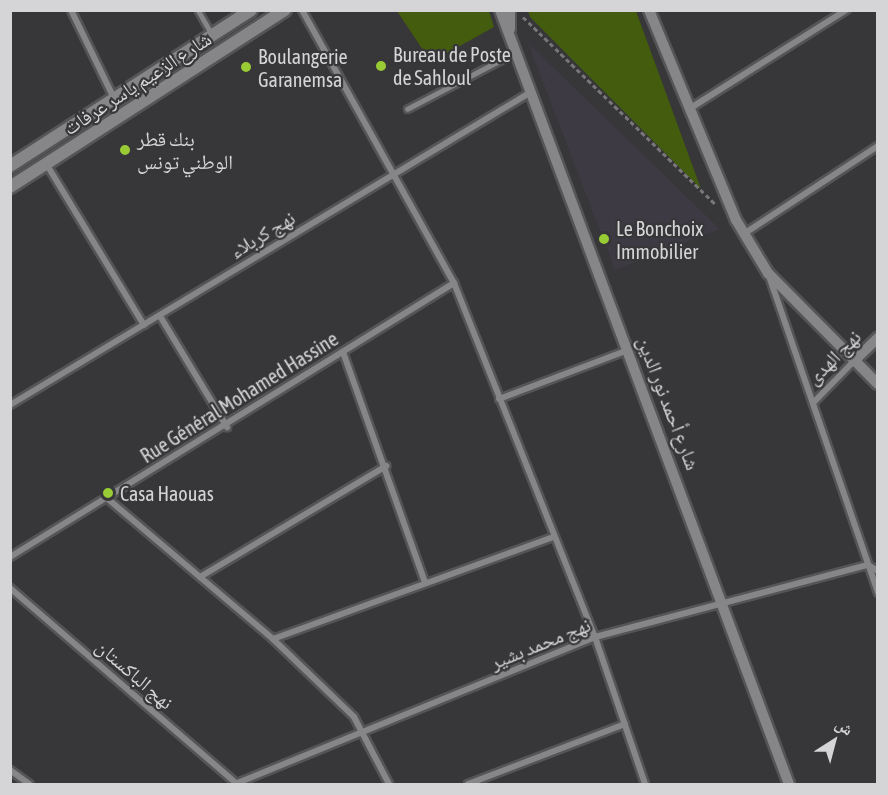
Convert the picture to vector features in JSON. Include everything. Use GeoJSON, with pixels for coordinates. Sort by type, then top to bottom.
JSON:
{"type":"FeatureCollection","features":[{"type":"Feature","properties":{"kind":"main road","name":"شارع الزعيم ياسر عرفات"},"geometry":{"type":"LineString","coordinates":[[10,166],[251,10]]}},
{"type":"Feature","properties":{"kind":"main road","name":"شارع الزعيم ياسر عرفات"},"geometry":{"type":"LineString","coordinates":[[10,187],[48,165],[285,10]]}},
{"type":"Feature","properties":{"kind":"street"},"geometry":{"type":"LineString","coordinates":[[71,10],[114,98]]}},
{"type":"Feature","properties":{"kind":"street"},"geometry":{"type":"LineString","coordinates":[[302,10],[396,172],[454,283],[551,538],[595,637],[645,784]]}},
{"type":"Feature","properties":{"kind":"street","name":"شارع أحمد نور الدين"},"geometry":{"type":"LineString","coordinates":[[500,10],[630,349],[789,784]]}},
{"type":"Feature","properties":{"kind":"street","name":"شارع أحمد نور الدين"},"geometry":{"type":"LineString","coordinates":[[510,10],[510,35]]}},
{"type":"Feature","properties":{"kind":"street"},"geometry":{"type":"LineString","coordinates":[[649,10],[736,220],[768,273],[878,593]]}},
{"type":"Feature","properties":{"kind":"street"},"geometry":{"type":"LineString","coordinates":[[689,109],[846,10]]}},
{"type":"Feature","properties":{"kind":"street","name":"نهج كربلاء"},"geometry":{"type":"LineString","coordinates":[[10,405],[532,92]]}},
{"type":"Feature","properties":{"kind":"street"},"geometry":{"type":"LineString","coordinates":[[745,233],[878,146]]}},
{"type":"Feature","properties":{"kind":"street"},"geometry":{"type":"LineString","coordinates":[[48,165],[144,325]]}},
{"type":"Feature","properties":{"kind":"street"},"geometry":{"type":"LineString","coordinates":[[768,273],[878,384]]}},
{"type":"Feature","properties":{"kind":"street","name":"Rue Général Mohamed Hassine"},"geometry":{"type":"LineString","coordinates":[[10,557],[227,427],[454,283]]}},
{"type":"Feature","properties":{"kind":"street"},"geometry":{"type":"LineString","coordinates":[[160,316],[227,427]]}},
{"type":"Feature","properties":{"kind":"street","name":"نهج الهدى"},"geometry":{"type":"LineString","coordinates":[[814,402],[878,338]]}},
{"type":"Feature","properties":{"kind":"street"},"geometry":{"type":"LineString","coordinates":[[499,399],[630,349]]}},
{"type":"Feature","properties":{"kind":"street"},"geometry":{"type":"LineString","coordinates":[[343,352],[386,466],[425,582]]}},
{"type":"Feature","properties":{"kind":"street"},"geometry":{"type":"LineString","coordinates":[[200,577],[386,466]]}},
{"type":"Feature","properties":{"kind":"street"},"geometry":{"type":"LineString","coordinates":[[108,499],[273,639],[366,732],[389,784]]}},
{"type":"Feature","properties":{"kind":"street"},"geometry":{"type":"LineString","coordinates":[[273,639],[551,538]]}},
{"type":"Feature","properties":{"kind":"street"},"geometry":{"type":"LineString","coordinates":[[868,565],[878,571]]}},
{"type":"Feature","properties":{"kind":"street","name":"نهج محمد بشير"},"geometry":{"type":"LineString","coordinates":[[236,784],[595,637],[723,600],[868,565]]}},
{"type":"Feature","properties":{"kind":"street","name":"نهج الباكستان"},"geometry":{"type":"LineString","coordinates":[[10,588],[236,784]]}},
{"type":"Feature","properties":{"kind":"street"},"geometry":{"type":"LineString","coordinates":[[468,784],[625,724]]}},
{"type":"Feature","properties":{"kind":"street"},"geometry":{"type":"LineString","coordinates":[[10,770],[29,784]]}},
{"type":"Feature","properties":{"kind":"lane"},"geometry":{"type":"LineString","coordinates":[[198,10],[213,35]]}},
{"type":"Feature","properties":{"kind":"lane"},"geometry":{"type":"LineString","coordinates":[[407,109],[516,52]]}},
{"type":"Feature","properties":{"kind":"path"},"geometry":{"type":"LineString","coordinates":[[517,10],[694,190],[736,220]]}},
{"type":"Feature","properties":{"kind":"shaded area","name":"Le Bonchoix Immobilier"},"geometry":{"type":"Polygon","coordinates":[[[528,43],[720,229],[615,270],[528,43]]]}},
{"type":"Feature","properties":{"kind":"green space"},"geometry":{"type":"Polygon","coordinates":[[[397,11],[489,11],[494,27],[431,62],[397,11]]]}},
{"type":"Feature","properties":{"kind":"green space"},"geometry":{"type":"Polygon","coordinates":[[[528,11],[636,11],[701,189],[530,17],[528,11]]]}},
{"type":"Feature","properties":{"kind":"place","name":"Bureau de Poste de Sahloul"},"geometry":{"type":"Point","coordinates":[381,66]}},
{"type":"Feature","properties":{"kind":"place","name":"Boulangerie Garanemsa"},"geometry":{"type":"Point","coordinates":[246,67]}},
{"type":"Feature","properties":{"kind":"place","name":"بنك قطر الوطني تونس"},"geometry":{"type":"Point","coordinates":[125,150]}},
{"type":"Feature","properties":{"kind":"place","name":"Le Bonchoix Immobilier"},"geometry":{"type":"Point","coordinates":[604,239]}},
{"type":"Feature","properties":{"kind":"place","name":"Casa Haouas"},"geometry":{"type":"Point","coordinates":[108,493]}}]}
